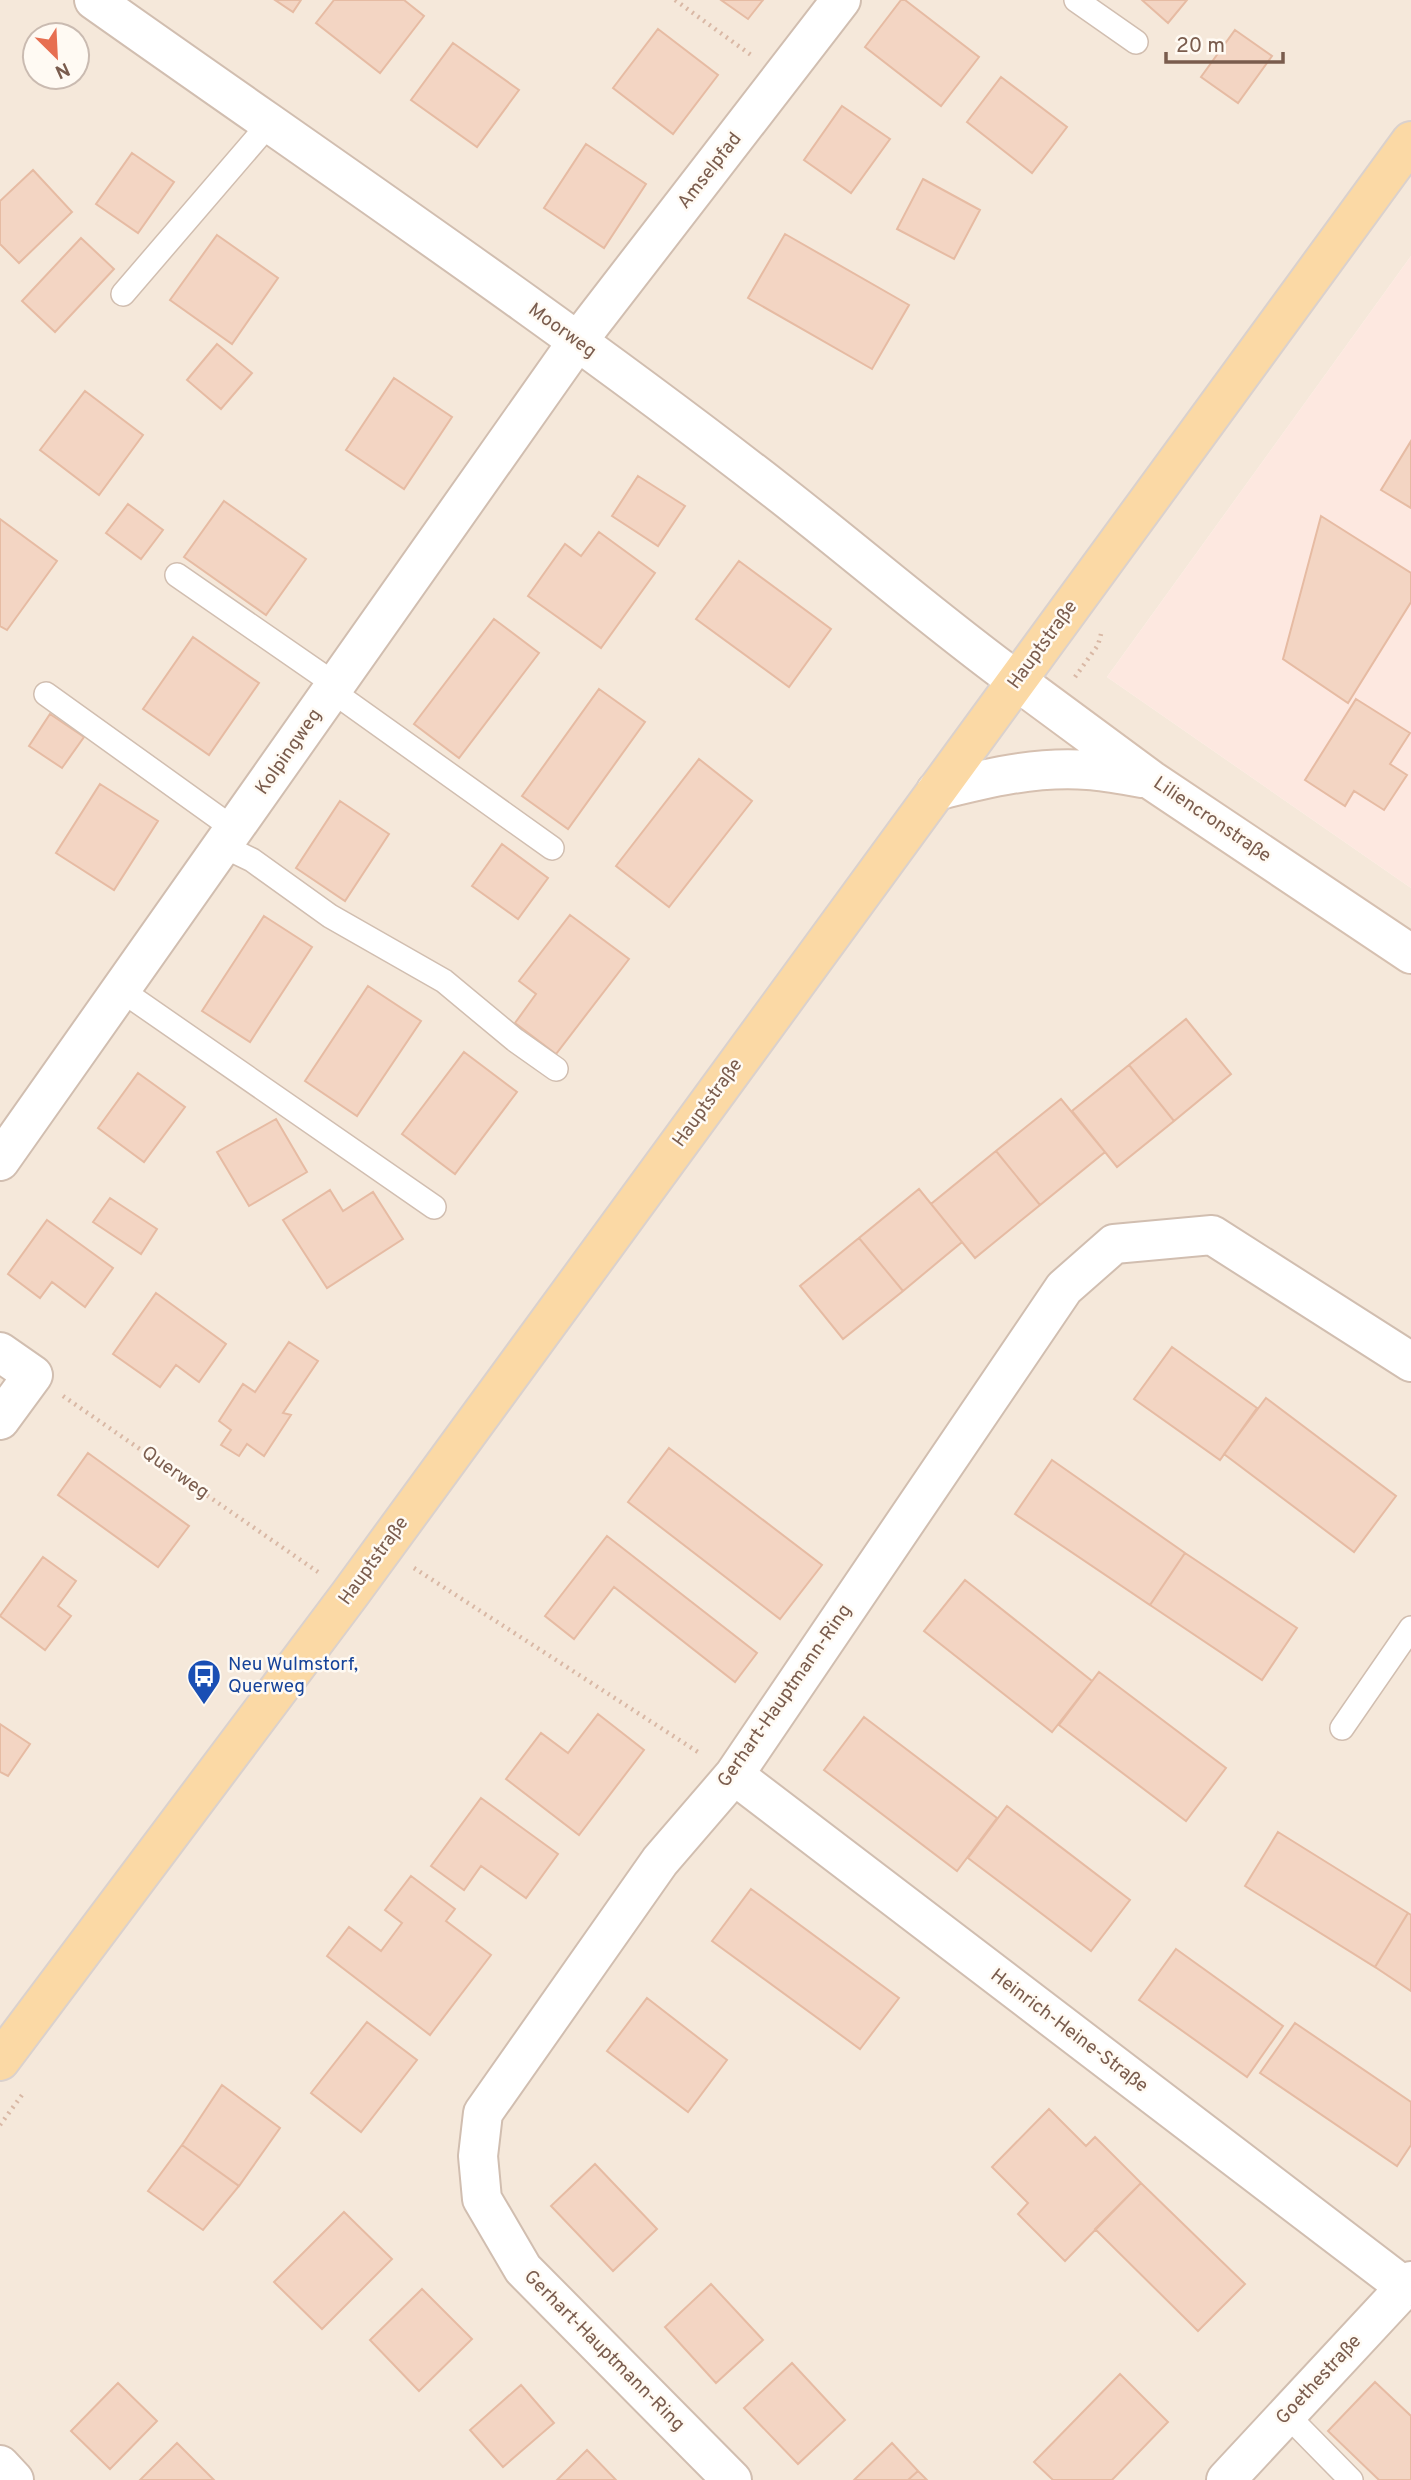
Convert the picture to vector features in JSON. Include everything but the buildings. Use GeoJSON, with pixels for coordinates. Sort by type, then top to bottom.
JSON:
{"type":"FeatureCollection","features":[{"type":"Feature","properties":{"kind":"main road","name":"Hauptstraße"},"geometry":{"type":"LineString","coordinates":[[0,2061],[350,1594],[1411,141]]}},
{"type":"Feature","properties":{"kind":"street","name":"Moorweg"},"geometry":{"type":"LineString","coordinates":[[94,0],[577,342],[777,491],[973,649],[1017,681]]}},
{"type":"Feature","properties":{"kind":"street","name":"Amselpfad"},"geometry":{"type":"LineString","coordinates":[[577,342],[841,0]]}},
{"type":"Feature","properties":{"kind":"street","name":"Kolpingweg"},"geometry":{"type":"LineString","coordinates":[[0,1161],[577,342]]}},
{"type":"Feature","properties":{"kind":"street","name":"Liliencronstraße"},"geometry":{"type":"LineString","coordinates":[[1017,681],[1152,780],[1411,954]]}},
{"type":"Feature","properties":{"kind":"street"},"geometry":{"type":"LineString","coordinates":[[936,791],[1007,774],[1051,769],[1090,769],[1152,780]]}},
{"type":"Feature","properties":{"kind":"street","name":"Gerhart-Hauptmann-Ring"},"geometry":{"type":"LineString","coordinates":[[732,2480],[523,2269],[482,2199],[478,2157],[483,2113],[660,1861],[734,1775],[1065,1288],[1114,1244],[1212,1235],[1411,1362]]}},
{"type":"Feature","properties":{"kind":"street"},"geometry":{"type":"LineString","coordinates":[[0,1353],[33,1375],[0,1420]]}},
{"type":"Feature","properties":{"kind":"street","name":"Heinrich-Heine-Straße"},"geometry":{"type":"LineString","coordinates":[[734,1775],[1408,2284]]}},
{"type":"Feature","properties":{"kind":"street","name":"Goethestraße"},"geometry":{"type":"LineString","coordinates":[[1226,2480],[1408,2284]]}},
{"type":"Feature","properties":{"kind":"street"},"geometry":{"type":"LineString","coordinates":[[0,2465],[14,2480]]}},
{"type":"Feature","properties":{"kind":"lane"},"geometry":{"type":"LineString","coordinates":[[1076,0],[1136,42]]}},
{"type":"Feature","properties":{"kind":"lane"},"geometry":{"type":"LineString","coordinates":[[123,294],[269,124]]}},
{"type":"Feature","properties":{"kind":"lane"},"geometry":{"type":"LineString","coordinates":[[177,575],[552,848]]}},
{"type":"Feature","properties":{"kind":"lane"},"geometry":{"type":"LineString","coordinates":[[46,694],[252,860],[330,916],[444,981],[556,1069]]}},
{"type":"Feature","properties":{"kind":"lane"},"geometry":{"type":"LineString","coordinates":[[121,989],[434,1207]]}},
{"type":"Feature","properties":{"kind":"lane"},"geometry":{"type":"LineString","coordinates":[[1342,1728],[1411,1628]]}},
{"type":"Feature","properties":{"kind":"lane"},"geometry":{"type":"LineString","coordinates":[[1287,2415],[1351,2480]]}},
{"type":"Feature","properties":{"kind":"path"},"geometry":{"type":"LineString","coordinates":[[676,0],[782,78]]}},
{"type":"Feature","properties":{"kind":"path","name":"Querweg"},"geometry":{"type":"LineString","coordinates":[[33,1375],[350,1594]]}},
{"type":"Feature","properties":{"kind":"path"},"geometry":{"type":"LineString","coordinates":[[383,1548],[734,1775]]}},
{"type":"Feature","properties":{"kind":"shaded area"},"geometry":{"type":"Polygon","coordinates":[[[0,0],[1411,0],[1411,256],[1107,677],[1411,888],[1411,2480],[0,2480],[0,0]]]}},
{"type":"Feature","properties":{"kind":"shaded area"},"geometry":{"type":"Polygon","coordinates":[[[1411,256],[1411,888],[1107,677],[1411,256]]]}},
{"type":"Feature","properties":{"kind":"place","name":"Neu Wulmstorf, Querweg"},"geometry":{"type":"Point","coordinates":[204,1706]}}]}
